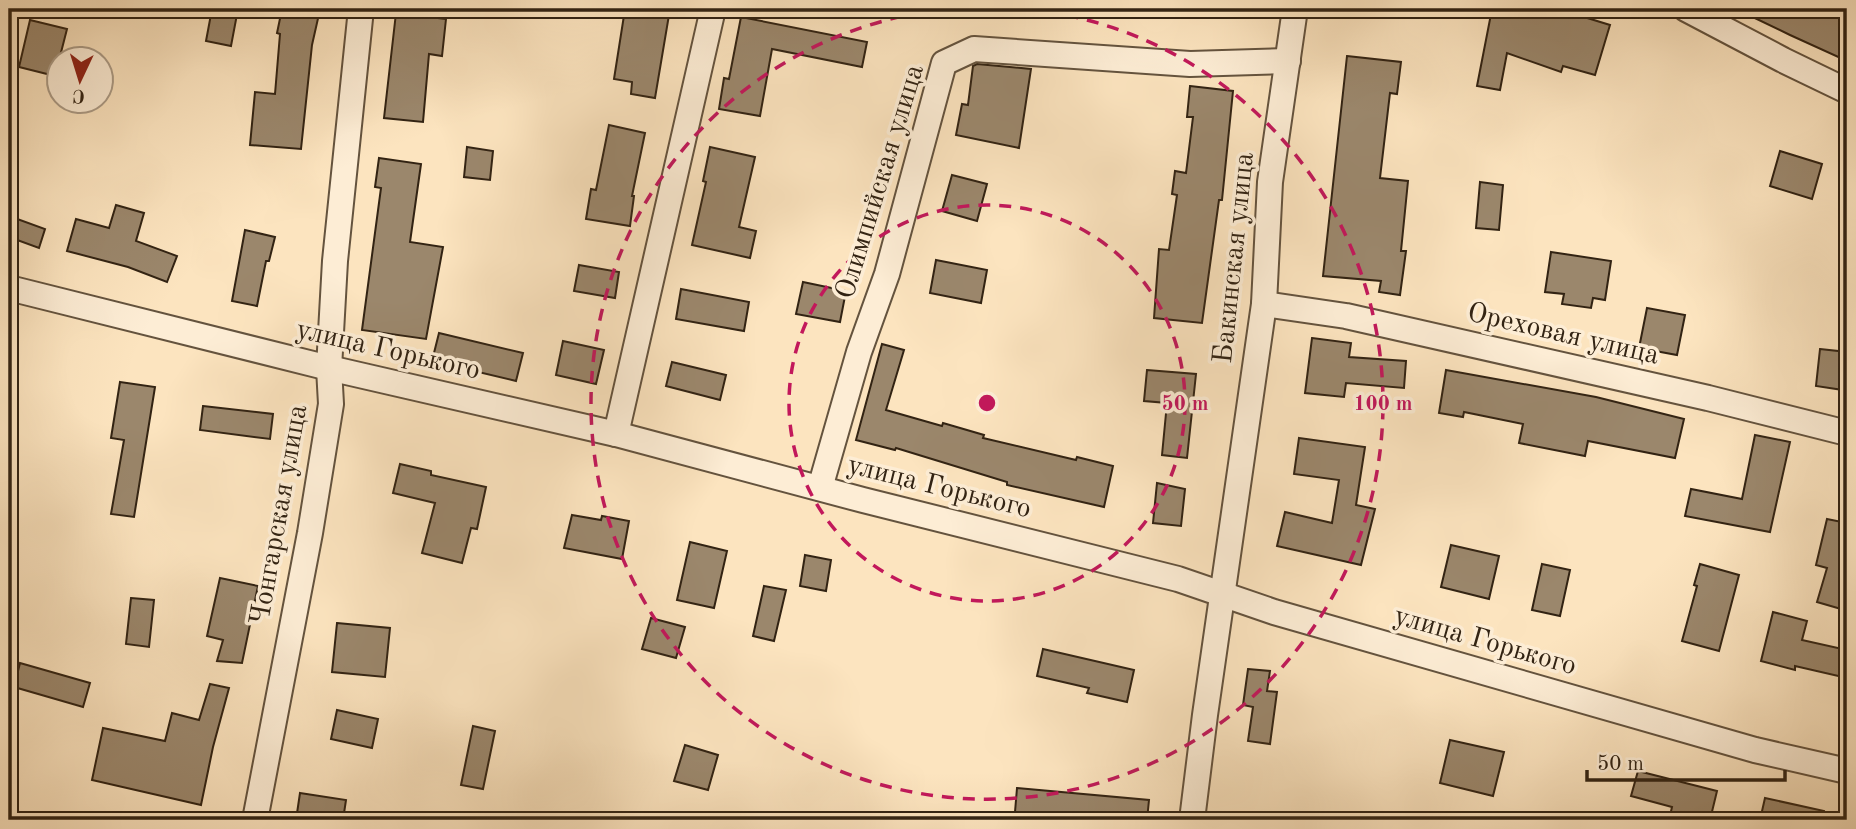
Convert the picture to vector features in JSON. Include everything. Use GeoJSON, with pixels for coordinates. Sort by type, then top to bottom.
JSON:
{"type":"FeatureCollection","features":[{"type":"Feature","properties":{"kind":"street","name":"Чонгарская улица"},"geometry":{"type":"LineString","coordinates":[[255,820],[310,533],[331,404],[329,368],[335,261],[361,9]]}},
{"type":"Feature","properties":{"kind":"street"},"geometry":{"type":"LineString","coordinates":[[616,434],[713,9]]}},
{"type":"Feature","properties":{"kind":"street","name":"Бакинская улица"},"geometry":{"type":"LineString","coordinates":[[1192,820],[1264,304],[1270,182],[1295,9]]}},
{"type":"Feature","properties":{"kind":"street"},"geometry":{"type":"LineString","coordinates":[[1686,9],[1847,91]]}},
{"type":"Feature","properties":{"kind":"street","name":"Олимпийская улица"},"geometry":{"type":"LineString","coordinates":[[820,488],[859,352],[887,274],[944,63],[974,49],[1190,64],[1288,61]]}},
{"type":"Feature","properties":{"kind":"street","name":"улица Горького"},"geometry":{"type":"LineString","coordinates":[[9,288],[329,368],[616,434],[1178,579],[1223,596],[1755,750],[1847,771]]}},
{"type":"Feature","properties":{"kind":"street","name":"Ореховая улица"},"geometry":{"type":"LineString","coordinates":[[1264,304],[1346,316],[1707,398],[1847,433]]}},
{"type":"Feature","properties":{"kind":"building"},"geometry":{"type":"Polygon","coordinates":[[[212,9],[238,9],[231,46],[206,41],[212,9]]]}},
{"type":"Feature","properties":{"kind":"building"},"geometry":{"type":"Polygon","coordinates":[[[282,9],[319,14],[312,45],[301,149],[250,145],[255,92],[275,94],[280,34],[277,33],[282,9]]]}},
{"type":"Feature","properties":{"kind":"building"},"geometry":{"type":"Polygon","coordinates":[[[625,9],[670,9],[655,98],[631,94],[632,82],[614,79],[625,9]]]}},
{"type":"Feature","properties":{"kind":"building"},"geometry":{"type":"Polygon","coordinates":[[[1492,9],[1558,9],[1610,25],[1595,75],[1563,66],[1561,72],[1507,53],[1500,90],[1477,86],[1492,9]]]}},
{"type":"Feature","properties":{"kind":"building"},"geometry":{"type":"Polygon","coordinates":[[[1736,9],[1847,9],[1847,61],[1790,35],[1736,9]]]}},
{"type":"Feature","properties":{"kind":"building"},"geometry":{"type":"Polygon","coordinates":[[[396,13],[446,19],[442,56],[429,54],[423,122],[384,118],[396,13]]]}},
{"type":"Feature","properties":{"kind":"building"},"geometry":{"type":"Polygon","coordinates":[[[741,17],[867,42],[862,67],[772,49],[760,116],[719,109],[724,78],[729,79],[741,17]]]}},
{"type":"Feature","properties":{"kind":"building"},"geometry":{"type":"Polygon","coordinates":[[[30,20],[67,29],[63,46],[46,46],[46,74],[19,67],[30,20]]]}},
{"type":"Feature","properties":{"kind":"building"},"geometry":{"type":"Polygon","coordinates":[[[1347,56],[1401,62],[1397,94],[1390,93],[1380,178],[1408,181],[1401,251],[1406,251],[1400,295],[1379,292],[1381,281],[1323,276],[1347,56]]]}},
{"type":"Feature","properties":{"kind":"building"},"geometry":{"type":"Polygon","coordinates":[[[977,64],[1031,69],[1019,148],[956,135],[962,104],[968,105],[973,66],[977,64]]]}},
{"type":"Feature","properties":{"kind":"building"},"geometry":{"type":"Polygon","coordinates":[[[1190,86],[1233,91],[1222,200],[1219,200],[1202,323],[1154,318],[1159,249],[1169,250],[1177,195],[1172,194],[1175,171],[1186,173],[1193,117],[1187,117],[1190,86]]]}},
{"type":"Feature","properties":{"kind":"building"},"geometry":{"type":"Polygon","coordinates":[[[609,125],[645,133],[632,196],[630,226],[586,219],[591,189],[596,190],[609,125]]]}},
{"type":"Feature","properties":{"kind":"building"},"geometry":{"type":"Polygon","coordinates":[[[467,147],[493,151],[490,180],[464,177],[467,147]]]}},
{"type":"Feature","properties":{"kind":"building"},"geometry":{"type":"Polygon","coordinates":[[[710,147],[755,157],[739,227],[756,231],[750,258],[692,245],[706,182],[703,181],[710,147]]]}},
{"type":"Feature","properties":{"kind":"building"},"geometry":{"type":"Polygon","coordinates":[[[1780,151],[1822,164],[1812,199],[1770,186],[1780,151]]]}},
{"type":"Feature","properties":{"kind":"building"},"geometry":{"type":"Polygon","coordinates":[[[379,158],[421,164],[410,242],[443,247],[426,339],[362,330],[381,188],[375,187],[379,158]]]}},
{"type":"Feature","properties":{"kind":"building"},"geometry":{"type":"Polygon","coordinates":[[[952,175],[987,184],[977,221],[942,211],[952,175]]]}},
{"type":"Feature","properties":{"kind":"building"},"geometry":{"type":"Polygon","coordinates":[[[1480,182],[1503,185],[1499,230],[1476,228],[1480,182]]]}},
{"type":"Feature","properties":{"kind":"building"},"geometry":{"type":"Polygon","coordinates":[[[116,205],[144,213],[136,241],[177,256],[167,282],[128,267],[67,251],[76,219],[109,228],[116,205]]]}},
{"type":"Feature","properties":{"kind":"building"},"geometry":{"type":"Polygon","coordinates":[[[9,216],[45,229],[39,248],[9,237],[9,216]]]}},
{"type":"Feature","properties":{"kind":"building"},"geometry":{"type":"Polygon","coordinates":[[[245,230],[275,237],[269,261],[266,261],[257,306],[232,301],[245,230]]]}},
{"type":"Feature","properties":{"kind":"building"},"geometry":{"type":"Polygon","coordinates":[[[1551,252],[1611,261],[1605,300],[1593,298],[1591,308],[1562,304],[1564,294],[1545,292],[1551,252]]]}},
{"type":"Feature","properties":{"kind":"building"},"geometry":{"type":"Polygon","coordinates":[[[936,260],[987,270],[981,303],[930,293],[936,260]]]}},
{"type":"Feature","properties":{"kind":"building"},"geometry":{"type":"Polygon","coordinates":[[[579,265],[619,272],[615,298],[574,291],[579,265]]]}},
{"type":"Feature","properties":{"kind":"building"},"geometry":{"type":"Polygon","coordinates":[[[803,282],[846,291],[840,322],[796,314],[803,282]]]}},
{"type":"Feature","properties":{"kind":"building"},"geometry":{"type":"Polygon","coordinates":[[[681,289],[749,302],[744,331],[676,319],[681,289]]]}},
{"type":"Feature","properties":{"kind":"building"},"geometry":{"type":"Polygon","coordinates":[[[1647,308],[1685,315],[1677,355],[1639,348],[1647,308]]]}},
{"type":"Feature","properties":{"kind":"building"},"geometry":{"type":"Polygon","coordinates":[[[439,333],[523,353],[516,381],[432,361],[439,333]]]}},
{"type":"Feature","properties":{"kind":"building"},"geometry":{"type":"Polygon","coordinates":[[[1312,338],[1351,343],[1349,357],[1406,361],[1404,388],[1346,383],[1344,397],[1305,393],[1312,338]]]}},
{"type":"Feature","properties":{"kind":"building"},"geometry":{"type":"Polygon","coordinates":[[[563,341],[604,350],[596,384],[556,375],[563,341]]]}},
{"type":"Feature","properties":{"kind":"building"},"geometry":{"type":"Polygon","coordinates":[[[882,344],[904,350],[886,410],[942,426],[943,423],[984,435],[983,438],[1113,466],[1104,507],[1007,485],[1007,482],[896,448],[895,450],[856,440],[882,344]]]}},
{"type":"Feature","properties":{"kind":"building"},"geometry":{"type":"Polygon","coordinates":[[[1820,349],[1847,352],[1843,390],[1816,386],[1820,349]]]}},
{"type":"Feature","properties":{"kind":"building"},"geometry":{"type":"Polygon","coordinates":[[[672,362],[726,375],[720,400],[666,386],[672,362]]]}},
{"type":"Feature","properties":{"kind":"building"},"geometry":{"type":"Polygon","coordinates":[[[1147,370],[1196,374],[1187,458],[1162,455],[1167,403],[1144,401],[1147,370]]]}},
{"type":"Feature","properties":{"kind":"building"},"geometry":{"type":"Polygon","coordinates":[[[1446,370],[1596,397],[1684,419],[1675,458],[1588,441],[1585,456],[1519,443],[1523,424],[1464,412],[1463,417],[1439,413],[1446,370]]]}},
{"type":"Feature","properties":{"kind":"building"},"geometry":{"type":"Polygon","coordinates":[[[120,382],[155,387],[134,517],[111,514],[124,440],[111,438],[120,382]]]}},
{"type":"Feature","properties":{"kind":"building"},"geometry":{"type":"Polygon","coordinates":[[[203,406],[273,414],[270,439],[200,430],[203,406]]]}},
{"type":"Feature","properties":{"kind":"building"},"geometry":{"type":"Polygon","coordinates":[[[1755,435],[1790,442],[1770,532],[1685,516],[1691,489],[1742,499],[1755,435]]]}},
{"type":"Feature","properties":{"kind":"building"},"geometry":{"type":"Polygon","coordinates":[[[1299,438],[1365,447],[1356,505],[1375,509],[1361,565],[1277,546],[1285,512],[1332,523],[1339,480],[1294,474],[1299,438]]]}},
{"type":"Feature","properties":{"kind":"building"},"geometry":{"type":"Polygon","coordinates":[[[400,464],[431,471],[431,475],[486,487],[477,529],[471,528],[462,563],[422,553],[435,503],[393,493],[400,464]]]}},
{"type":"Feature","properties":{"kind":"building"},"geometry":{"type":"Polygon","coordinates":[[[1157,483],[1185,489],[1181,526],[1153,523],[1157,483]]]}},
{"type":"Feature","properties":{"kind":"building"},"geometry":{"type":"Polygon","coordinates":[[[572,515],[601,520],[602,516],[629,521],[622,559],[564,548],[572,515]]]}},
{"type":"Feature","properties":{"kind":"building"},"geometry":{"type":"Polygon","coordinates":[[[1827,519],[1847,523],[1847,542],[1841,570],[1847,571],[1847,588],[1841,609],[1817,602],[1827,568],[1816,565],[1827,519]]]}},
{"type":"Feature","properties":{"kind":"building"},"geometry":{"type":"Polygon","coordinates":[[[690,542],[727,551],[714,608],[677,600],[690,542]]]}},
{"type":"Feature","properties":{"kind":"building"},"geometry":{"type":"Polygon","coordinates":[[[1451,545],[1499,556],[1489,599],[1441,587],[1451,545]]]}},
{"type":"Feature","properties":{"kind":"building"},"geometry":{"type":"Polygon","coordinates":[[[805,555],[831,560],[826,591],[800,586],[805,555]]]}},
{"type":"Feature","properties":{"kind":"building"},"geometry":{"type":"Polygon","coordinates":[[[1542,564],[1570,570],[1560,616],[1532,610],[1542,564]]]}},
{"type":"Feature","properties":{"kind":"building"},"geometry":{"type":"Polygon","coordinates":[[[1700,564],[1739,575],[1719,651],[1682,641],[1700,564]]]}},
{"type":"Feature","properties":{"kind":"building"},"geometry":{"type":"Polygon","coordinates":[[[220,578],[258,586],[242,663],[217,661],[223,640],[207,636],[220,578]]]}},
{"type":"Feature","properties":{"kind":"building"},"geometry":{"type":"Polygon","coordinates":[[[764,586],[786,590],[774,641],[753,636],[764,586]]]}},
{"type":"Feature","properties":{"kind":"building"},"geometry":{"type":"Polygon","coordinates":[[[131,598],[154,600],[149,647],[126,644],[131,598]]]}},
{"type":"Feature","properties":{"kind":"building"},"geometry":{"type":"Polygon","coordinates":[[[1773,612],[1807,621],[1802,640],[1847,650],[1847,678],[1795,666],[1795,670],[1761,661],[1773,612]]]}},
{"type":"Feature","properties":{"kind":"building"},"geometry":{"type":"Polygon","coordinates":[[[651,618],[685,627],[676,658],[642,649],[651,618]]]}},
{"type":"Feature","properties":{"kind":"building"},"geometry":{"type":"Polygon","coordinates":[[[337,623],[390,628],[385,677],[332,672],[337,623]]]}},
{"type":"Feature","properties":{"kind":"building"},"geometry":{"type":"Polygon","coordinates":[[[1043,649],[1134,670],[1127,702],[1087,693],[1089,688],[1037,676],[1043,649]]]}},
{"type":"Feature","properties":{"kind":"building"},"geometry":{"type":"Polygon","coordinates":[[[20,663],[90,683],[83,707],[14,687],[20,663]]]}},
{"type":"Feature","properties":{"kind":"building"},"geometry":{"type":"Polygon","coordinates":[[[1248,669],[1270,671],[1267,691],[1277,692],[1270,744],[1248,741],[1253,707],[1243,705],[1248,669]]]}},
{"type":"Feature","properties":{"kind":"building"},"geometry":{"type":"Polygon","coordinates":[[[210,684],[229,688],[201,805],[92,780],[103,728],[165,741],[172,713],[199,720],[210,684]]]}},
{"type":"Feature","properties":{"kind":"building"},"geometry":{"type":"Polygon","coordinates":[[[337,710],[378,719],[372,748],[331,739],[337,710]]]}},
{"type":"Feature","properties":{"kind":"building"},"geometry":{"type":"Polygon","coordinates":[[[473,726],[495,731],[483,789],[461,785],[473,726]]]}},
{"type":"Feature","properties":{"kind":"building"},"geometry":{"type":"Polygon","coordinates":[[[1450,740],[1504,752],[1493,796],[1440,783],[1450,740]]]}},
{"type":"Feature","properties":{"kind":"building"},"geometry":{"type":"Polygon","coordinates":[[[685,745],[718,755],[708,790],[674,781],[685,745]]]}},
{"type":"Feature","properties":{"kind":"building"},"geometry":{"type":"Polygon","coordinates":[[[1638,771],[1717,791],[1710,820],[1669,820],[1672,807],[1631,796],[1638,771]]]}},
{"type":"Feature","properties":{"kind":"building"},"geometry":{"type":"Polygon","coordinates":[[[1017,788],[1149,800],[1147,820],[1104,820],[1015,812],[1017,788]]]}},
{"type":"Feature","properties":{"kind":"building"},"geometry":{"type":"Polygon","coordinates":[[[300,793],[346,800],[343,820],[296,820],[300,793]]]}},
{"type":"Feature","properties":{"kind":"building"},"geometry":{"type":"Polygon","coordinates":[[[1765,798],[1824,811],[1823,820],[1760,820],[1765,798]]]}}]}
